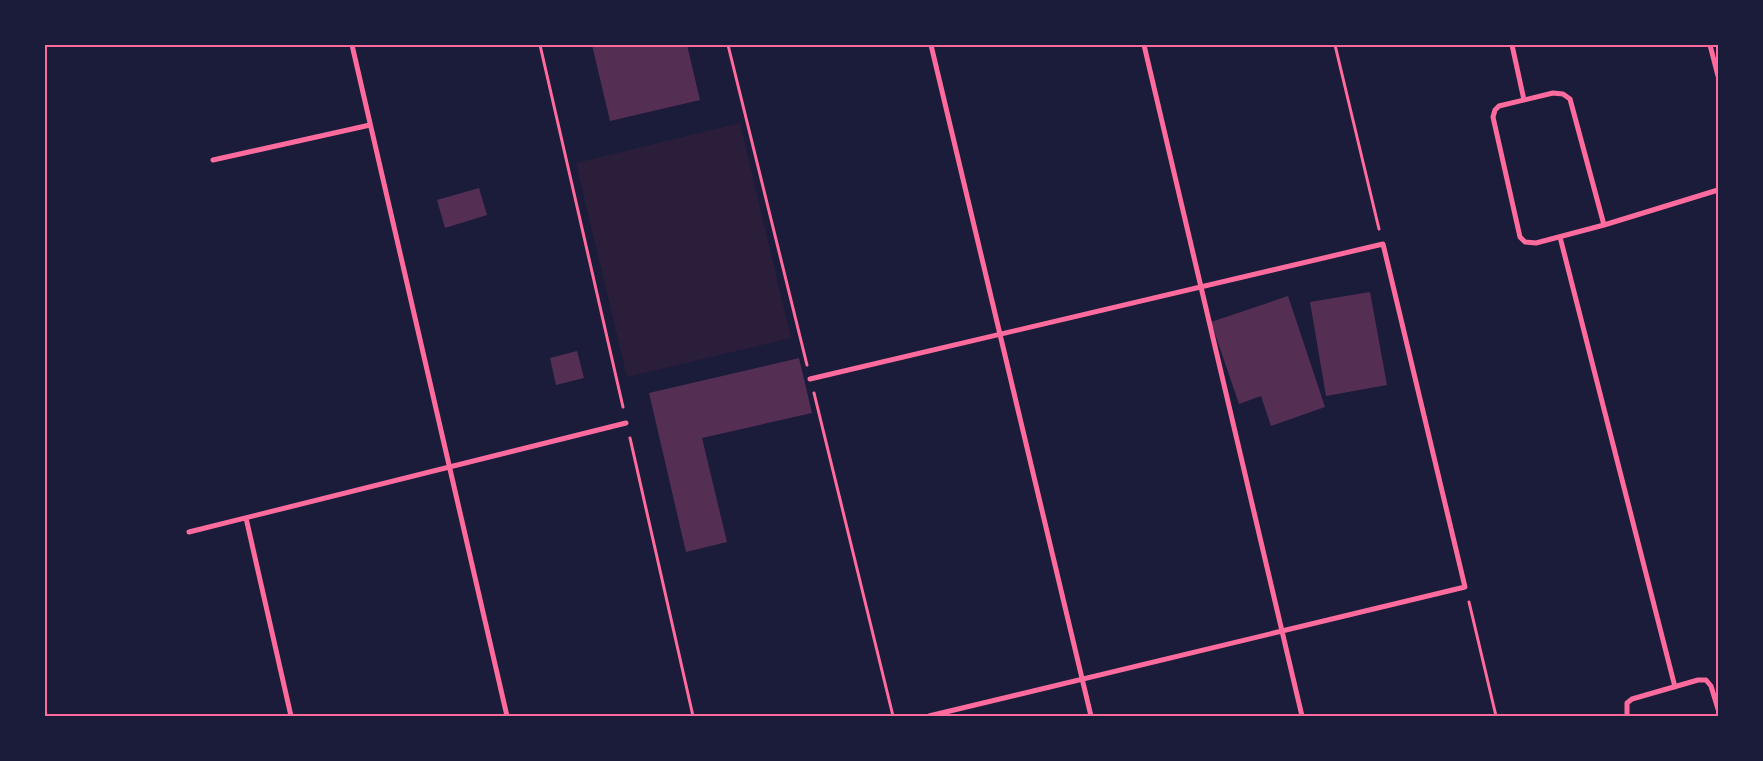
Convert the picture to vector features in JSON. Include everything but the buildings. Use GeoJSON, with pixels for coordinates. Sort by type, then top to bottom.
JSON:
{"type":"FeatureCollection","features":[{"type":"Feature","properties":{"kind":"street"},"geometry":{"type":"LineString","coordinates":[[352,45],[507,716]]}},
{"type":"Feature","properties":{"kind":"street"},"geometry":{"type":"LineString","coordinates":[[931,45],[1091,716]]}},
{"type":"Feature","properties":{"kind":"street"},"geometry":{"type":"LineString","coordinates":[[1144,45],[1302,716]]}},
{"type":"Feature","properties":{"kind":"street"},"geometry":{"type":"LineString","coordinates":[[1512,45],[1524,100]]}},
{"type":"Feature","properties":{"kind":"street"},"geometry":{"type":"LineString","coordinates":[[1710,45],[1718,76]]}},
{"type":"Feature","properties":{"kind":"street"},"geometry":{"type":"LineString","coordinates":[[1604,225],[1570,99],[1563,94],[1554,93],[1499,106],[1492,117],[1520,236],[1525,242],[1536,243],[1560,237],[1604,225],[1718,190]]}},
{"type":"Feature","properties":{"kind":"street"},"geometry":{"type":"LineString","coordinates":[[213,160],[370,125]]}},
{"type":"Feature","properties":{"kind":"street"},"geometry":{"type":"LineString","coordinates":[[1560,237],[1674,687]]}},
{"type":"Feature","properties":{"kind":"street"},"geometry":{"type":"LineString","coordinates":[[810,379],[1383,244],[1465,587],[929,716]]}},
{"type":"Feature","properties":{"kind":"street"},"geometry":{"type":"LineString","coordinates":[[189,532],[626,423]]}},
{"type":"Feature","properties":{"kind":"street"},"geometry":{"type":"LineString","coordinates":[[246,518],[291,716]]}},
{"type":"Feature","properties":{"kind":"street"},"geometry":{"type":"LineString","coordinates":[[1627,716],[1626,704],[1632,699],[1706,680],[1711,686],[1718,709]]}},
{"type":"Feature","properties":{"kind":"path"},"geometry":{"type":"LineString","coordinates":[[540,45],[693,716]]}},
{"type":"Feature","properties":{"kind":"path"},"geometry":{"type":"LineString","coordinates":[[1335,45],[1383,244]]}},
{"type":"Feature","properties":{"kind":"path"},"geometry":{"type":"LineString","coordinates":[[1465,587],[1496,716]]}},
{"type":"Feature","properties":{"kind":"shaded area"},"geometry":{"type":"Polygon","coordinates":[[[740,123],[791,338],[627,377],[576,163],[740,123]]]}}]}
